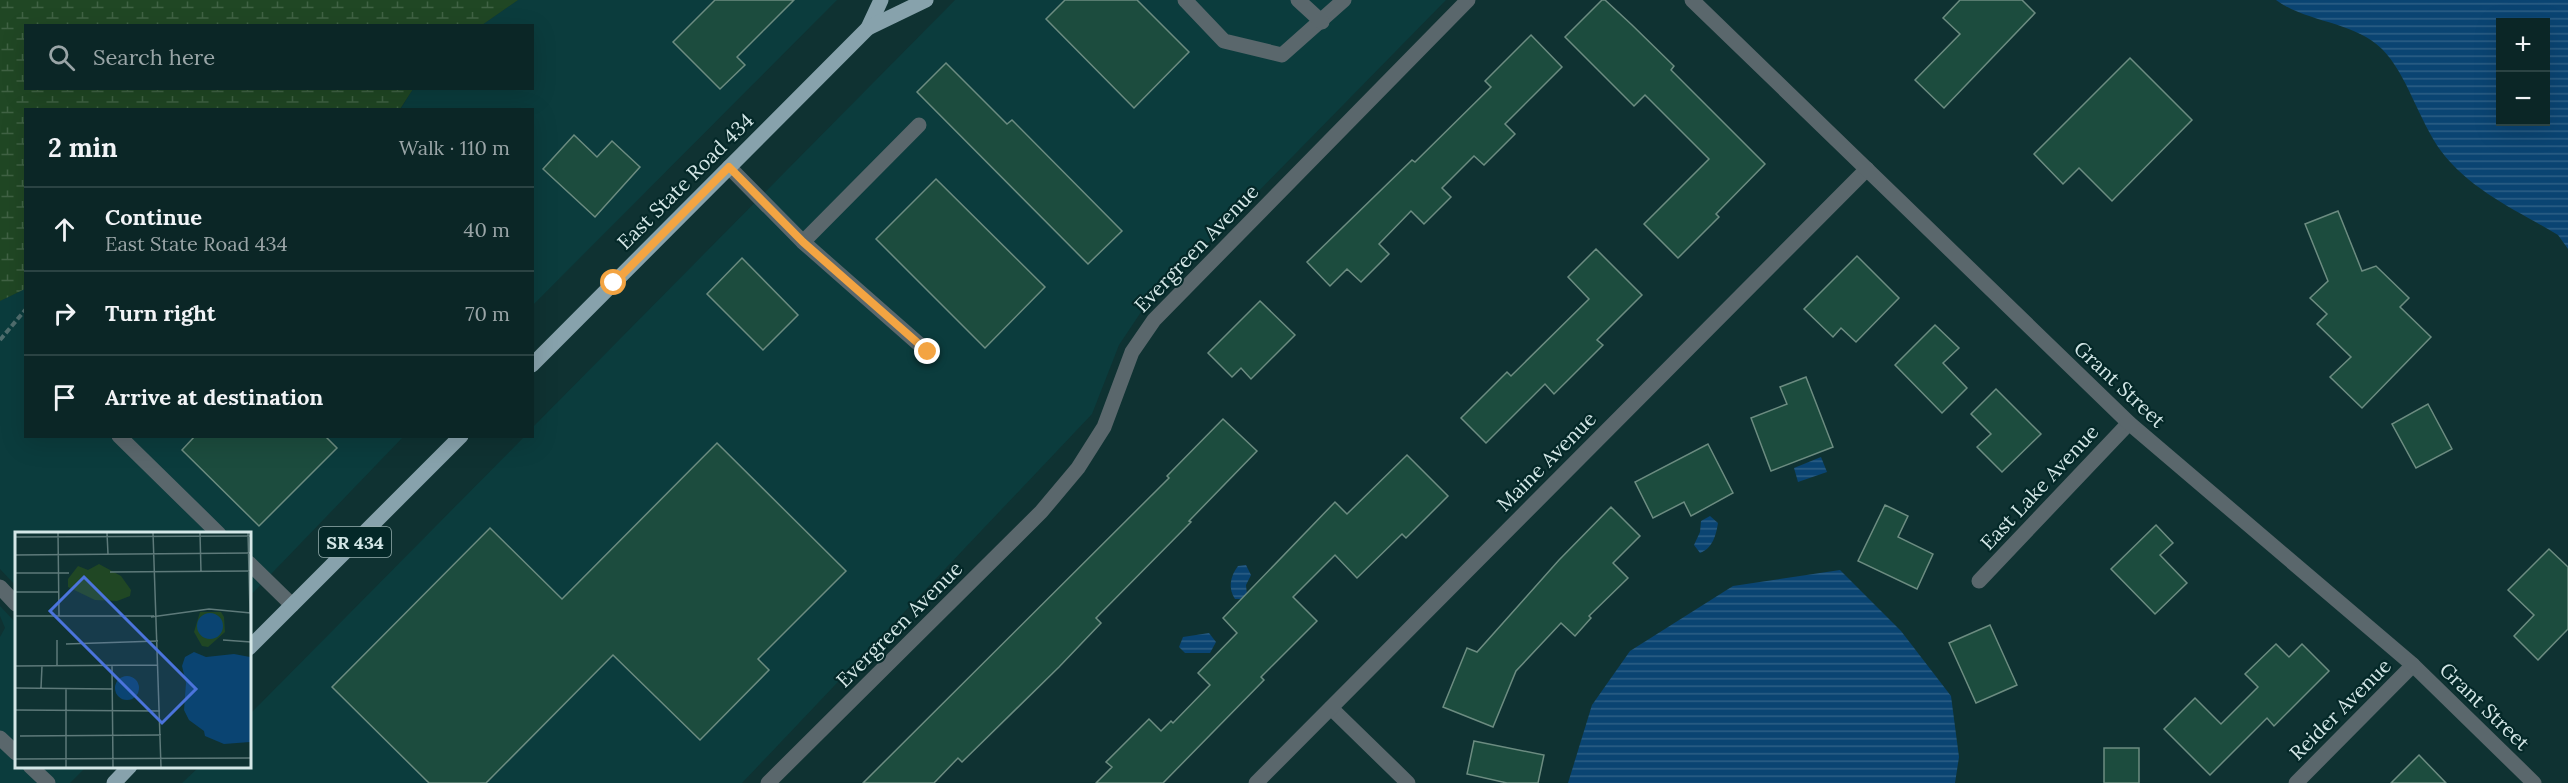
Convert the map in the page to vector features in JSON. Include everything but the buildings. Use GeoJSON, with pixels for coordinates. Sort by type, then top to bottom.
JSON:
{"type":"FeatureCollection","features":[{"type":"Feature","properties":{"kind":"main road"},"geometry":{"type":"LineString","coordinates":[[868,28],[881,0]]}},
{"type":"Feature","properties":{"kind":"main road"},"geometry":{"type":"LineString","coordinates":[[868,28],[926,0]]}},
{"type":"Feature","properties":{"kind":"main road","name":"East State Road 434"},"geometry":{"type":"LineString","coordinates":[[534,363],[868,28]]}},
{"type":"Feature","properties":{"kind":"main road","name":"SR 434"},"geometry":{"type":"LineString","coordinates":[[250,647],[459,438]]}},
{"type":"Feature","properties":{"kind":"main road"},"geometry":{"type":"LineString","coordinates":[[114,783],[128,768]]}},
{"type":"Feature","properties":{"kind":"street"},"geometry":{"type":"LineString","coordinates":[[1185,0],[1224,41],[1282,56],[1344,0]]}},
{"type":"Feature","properties":{"kind":"street"},"geometry":{"type":"LineString","coordinates":[[1298,0],[1322,22]]}},
{"type":"Feature","properties":{"kind":"street","name":"Evergreen Avenue"},"geometry":{"type":"LineString","coordinates":[[768,783],[1041,512],[1078,468],[1104,427],[1132,352],[1154,320],[1468,0]]}},
{"type":"Feature","properties":{"kind":"street","name":"Grant Street"},"geometry":{"type":"LineString","coordinates":[[1692,0],[2129,423],[2413,665],[2534,783]]}},
{"type":"Feature","properties":{"kind":"street"},"geometry":{"type":"LineString","coordinates":[[803,242],[919,125]]}},
{"type":"Feature","properties":{"kind":"street"},"geometry":{"type":"LineString","coordinates":[[729,167],[803,242],[928,352]]}},
{"type":"Feature","properties":{"kind":"street","name":"Maine Avenue"},"geometry":{"type":"LineString","coordinates":[[1256,783],[1866,169]]}},
{"type":"Feature","properties":{"kind":"street","name":"East Lake Avenue"},"geometry":{"type":"LineString","coordinates":[[1979,581],[2129,423]]}},
{"type":"Feature","properties":{"kind":"street"},"geometry":{"type":"LineString","coordinates":[[121,438],[217,532]]}},
{"type":"Feature","properties":{"kind":"street"},"geometry":{"type":"LineString","coordinates":[[250,564],[292,605]]}},
{"type":"Feature","properties":{"kind":"street"},"geometry":{"type":"LineString","coordinates":[[0,587],[15,603]]}},
{"type":"Feature","properties":{"kind":"street","name":"Reider Avenue"},"geometry":{"type":"LineString","coordinates":[[2296,783],[2413,665]]}},
{"type":"Feature","properties":{"kind":"street"},"geometry":{"type":"LineString","coordinates":[[1331,708],[1408,783]]}},
{"type":"Feature","properties":{"kind":"street"},"geometry":{"type":"LineString","coordinates":[[0,738],[15,752]]}},
{"type":"Feature","properties":{"kind":"street"},"geometry":{"type":"LineString","coordinates":[[32,768],[48,783]]}},
{"type":"Feature","properties":{"kind":"path"},"geometry":{"type":"LineString","coordinates":[[0,340],[24,311]]}},
{"type":"Feature","properties":{"kind":"shaded area"},"geometry":{"type":"Polygon","coordinates":[[[518,0],[837,0],[534,304],[534,108],[401,108],[412,90],[534,90],[534,24],[483,24],[518,0]]]}},
{"type":"Feature","properties":{"kind":"shaded area"},"geometry":{"type":"Polygon","coordinates":[[[955,0],[1446,0],[1143,309],[1119,345],[1092,414],[742,783],[182,783],[198,768],[250,768],[250,714],[523,438],[534,438],[534,426],[955,0]]]}},
{"type":"Feature","properties":{"kind":"shaded area"},"geometry":{"type":"Polygon","coordinates":[[[24,289],[24,438],[402,438],[250,596],[250,532],[15,532],[15,585],[0,569],[0,301],[24,289]]]}},
{"type":"Feature","properties":{"kind":"shaded area"},"geometry":{"type":"Polygon","coordinates":[[[0,606],[15,622],[15,768],[85,768],[70,783],[0,783],[0,637],[5,628],[0,616],[0,606]]]}},
{"type":"Feature","properties":{"kind":"green space"},"geometry":{"type":"Polygon","coordinates":[[[0,0],[518,0],[483,24],[24,24],[24,90],[412,90],[401,108],[24,108],[24,289],[0,301],[0,0]]]}},
{"type":"Feature","properties":{"kind":"water"},"geometry":{"type":"Polygon","coordinates":[[[2276,0],[2568,0],[2568,249],[2558,235],[2495,199],[2453,165],[2433,139],[2399,71],[2382,49],[2358,33],[2302,13],[2276,0]]]}},
{"type":"Feature","properties":{"kind":"water"},"geometry":{"type":"Polygon","coordinates":[[[1821,457],[1827,472],[1798,482],[1794,468],[1821,457]]]}},
{"type":"Feature","properties":{"kind":"water"},"geometry":{"type":"Polygon","coordinates":[[[1710,516],[1718,523],[1716,532],[1711,544],[1700,553],[1694,545],[1700,532],[1701,521],[1710,516]]]}},
{"type":"Feature","properties":{"kind":"water"},"geometry":{"type":"Polygon","coordinates":[[[1246,565],[1251,575],[1246,585],[1247,595],[1242,599],[1235,599],[1231,591],[1232,578],[1238,566],[1246,565]]]}},
{"type":"Feature","properties":{"kind":"water"},"geometry":{"type":"Polygon","coordinates":[[[1840,570],[1901,631],[1951,696],[1959,757],[1955,783],[1568,783],[1592,705],[1630,651],[1733,586],[1840,570]]]}},
{"type":"Feature","properties":{"kind":"water"},"geometry":{"type":"Polygon","coordinates":[[[1209,633],[1216,642],[1210,653],[1185,653],[1179,647],[1183,637],[1209,633]]]}},
{"type":"Feature","properties":{"kind":"route"},"geometry":{"type":"LineString","coordinates":[[614,283],[729,167],[803,242],[928,352]]}}]}
